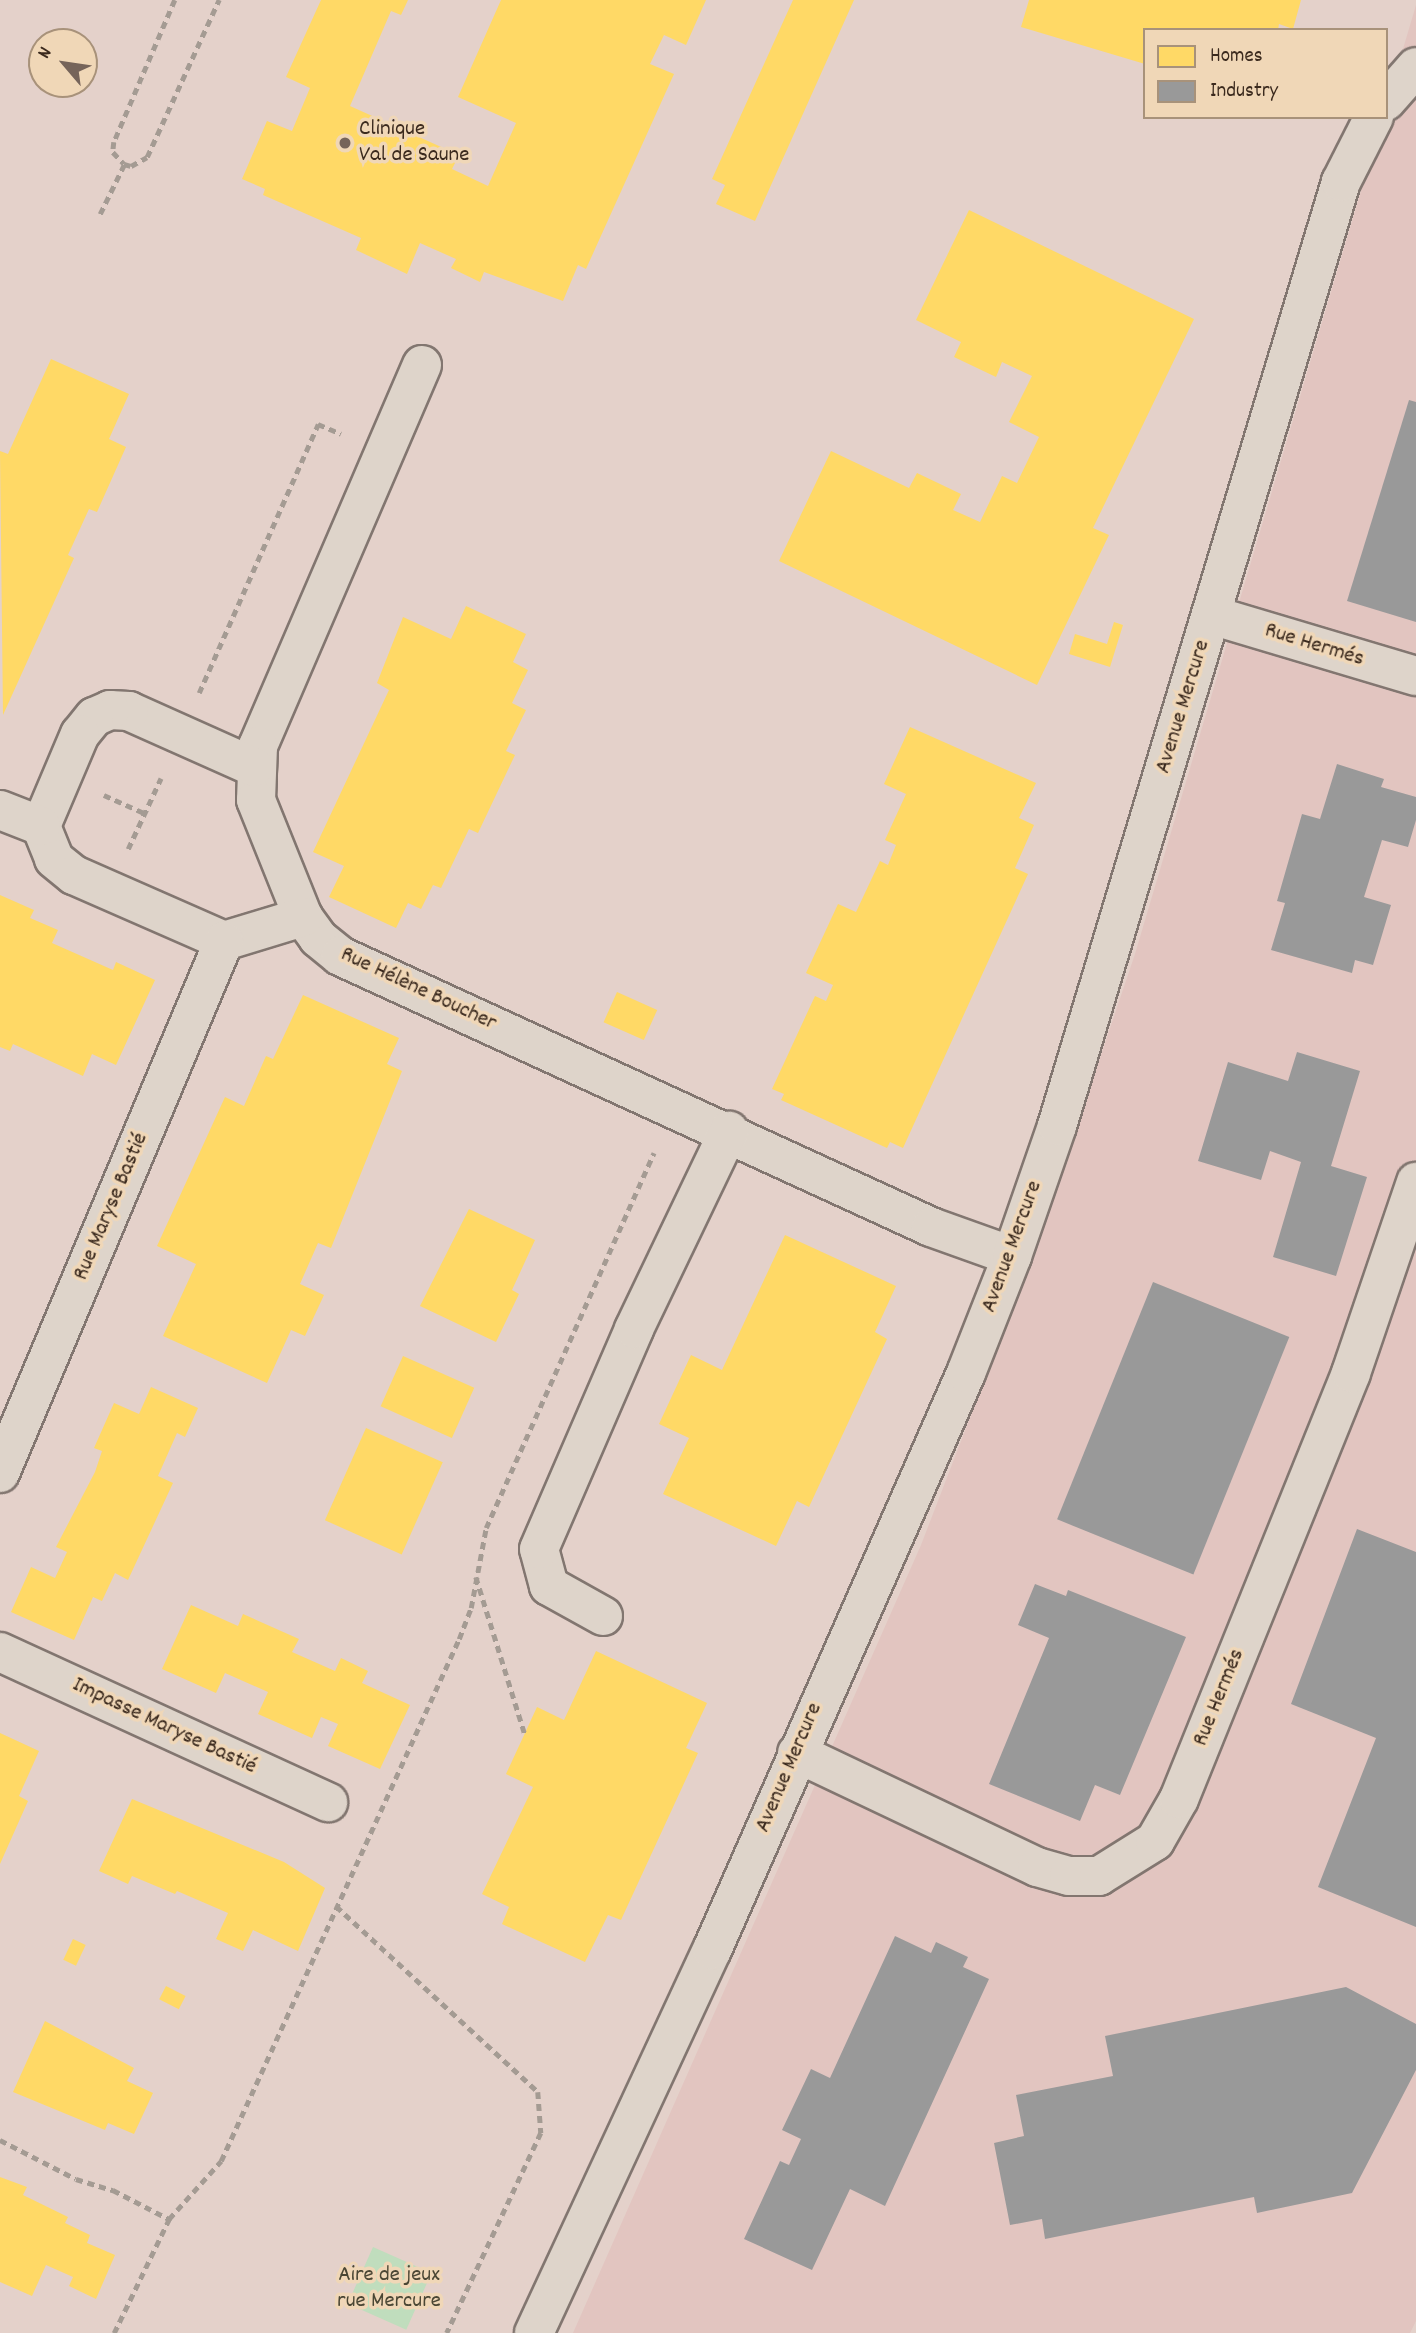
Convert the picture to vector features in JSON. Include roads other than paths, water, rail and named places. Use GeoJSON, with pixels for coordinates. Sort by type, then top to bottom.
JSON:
{"type":"FeatureCollection","features":[{"type":"Feature","properties":{"kind":"street"},"geometry":{"type":"LineString","coordinates":[[1388,99],[1416,67]]}},
{"type":"Feature","properties":{"kind":"street","name":"Avenue Mercure"},"geometry":{"type":"LineString","coordinates":[[534,2333],[712,1950],[966,1373],[1012,1256],[1057,1126],[1341,182],[1373,119]]}},
{"type":"Feature","properties":{"kind":"street","name":"Rue Hélène Boucher"},"geometry":{"type":"LineString","coordinates":[[422,365],[265,726],[254,767],[256,800],[303,917],[318,938],[340,956],[729,1132],[931,1227],[1012,1256]]}},
{"type":"Feature","properties":{"kind":"street","name":"Rue Hermés"},"geometry":{"type":"LineString","coordinates":[[1211,615],[1416,676]]}},
{"type":"Feature","properties":{"kind":"street"},"geometry":{"type":"LineString","coordinates":[[254,767],[129,711],[110,710],[94,717],[80,734],[41,826],[54,859],[108,891],[224,941],[303,917]]}},
{"type":"Feature","properties":{"kind":"street"},"geometry":{"type":"LineString","coordinates":[[0,810],[41,826]]}},
{"type":"Feature","properties":{"kind":"street","name":"Rue Maryse Bastié"},"geometry":{"type":"LineString","coordinates":[[0,1473],[224,941]]}},
{"type":"Feature","properties":{"kind":"street"},"geometry":{"type":"LineString","coordinates":[[603,1616],[549,1586],[539,1549],[634,1329],[729,1132]]}},
{"type":"Feature","properties":{"kind":"street","name":"Rue Hermés"},"geometry":{"type":"LineString","coordinates":[[797,1753],[1037,1867],[1069,1876],[1100,1876],[1155,1841],[1179,1799],[1352,1373],[1416,1182]]}},
{"type":"Feature","properties":{"kind":"street","name":"Impasse Maryse Bastié"},"geometry":{"type":"LineString","coordinates":[[0,1652],[328,1802]]}},
{"type":"Feature","properties":{"kind":"place","name":"Clinique Val de Saune"},"geometry":{"type":"Point","coordinates":[345,143]}},
{"type":"Feature","properties":{"kind":"park label","name":"Aire de jeux rue Mercure"},"geometry":{"type":"Point","coordinates":[389,2289]}}]}
